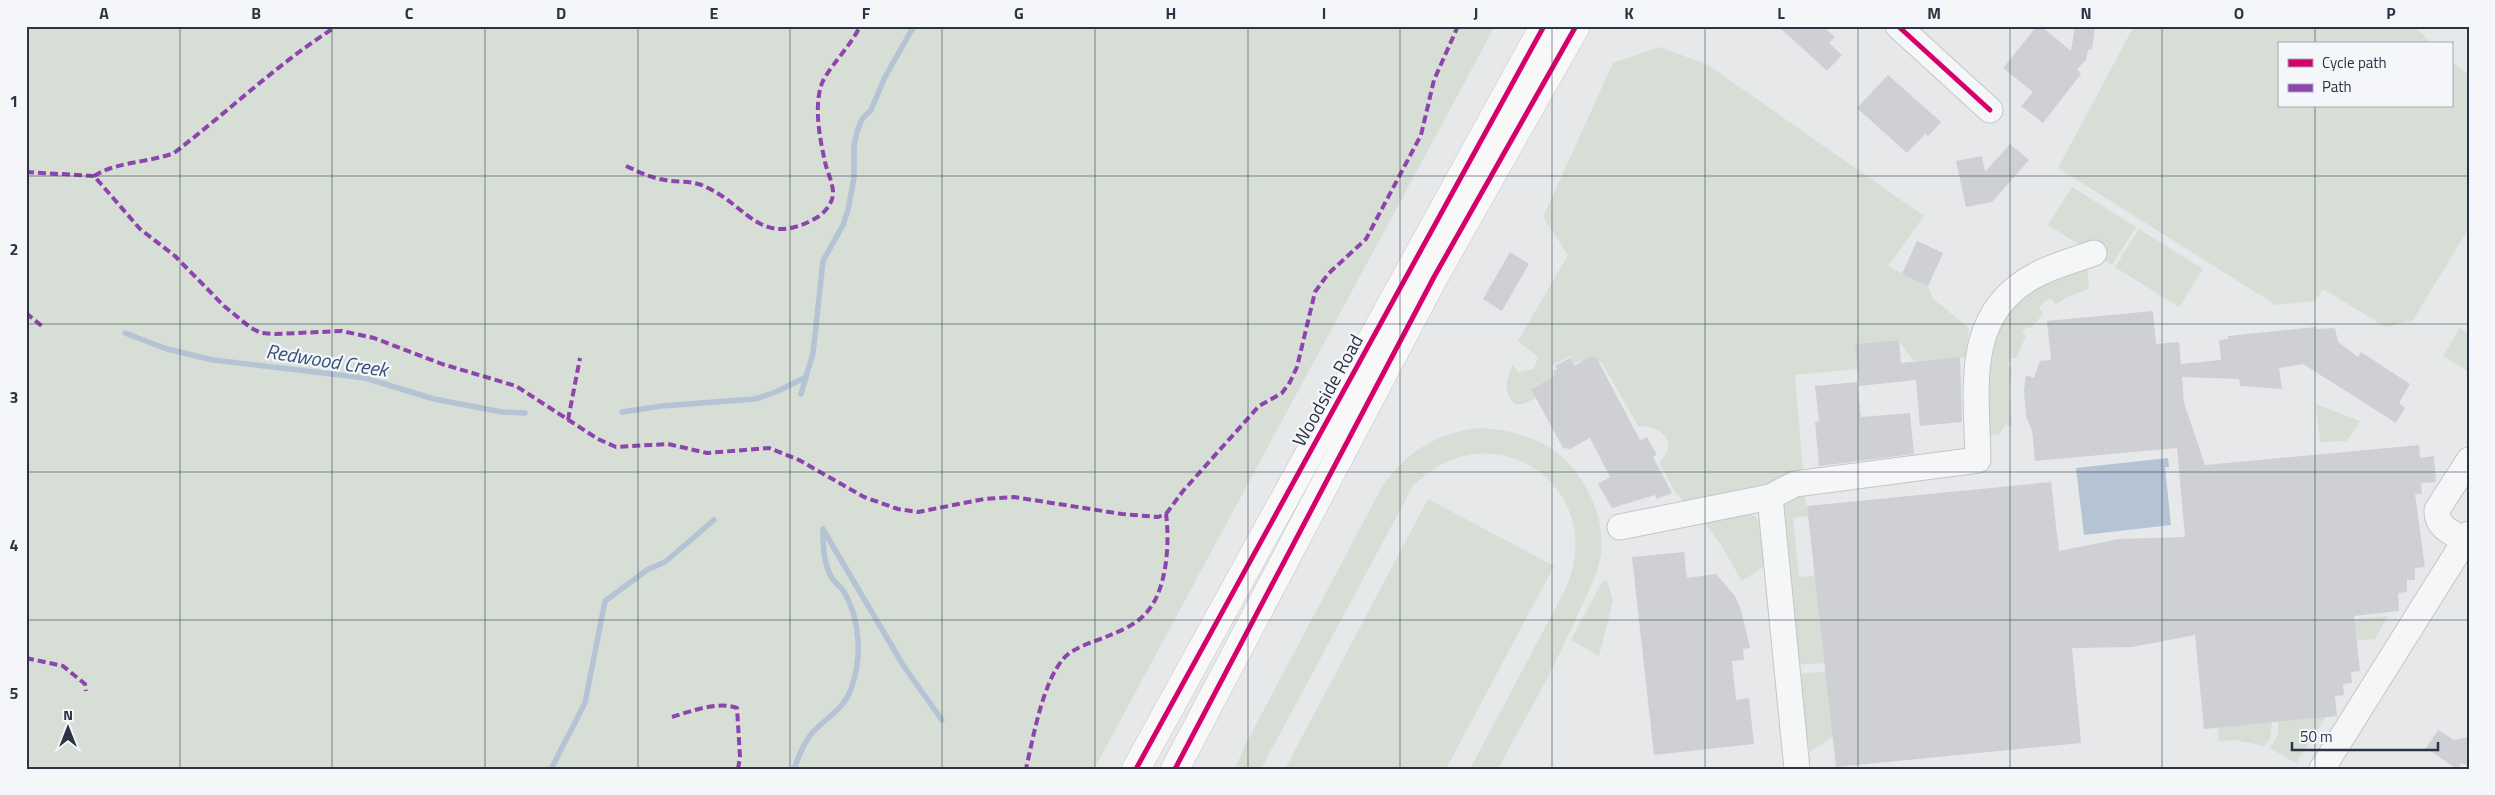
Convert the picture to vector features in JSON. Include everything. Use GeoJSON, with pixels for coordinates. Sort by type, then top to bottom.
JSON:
{"type":"FeatureCollection","features":[{"type":"Feature","properties":{"kind":"main road","name":"Woodside Road"},"geometry":{"type":"LineString","coordinates":[[1136,769],[1544,26]]}},
{"type":"Feature","properties":{"kind":"main road"},"geometry":{"type":"LineString","coordinates":[[1175,769],[1434,276],[1576,26]]}},
{"type":"Feature","properties":{"kind":"street"},"geometry":{"type":"LineString","coordinates":[[1898,26],[1990,110]]}},
{"type":"Feature","properties":{"kind":"street"},"geometry":{"type":"LineString","coordinates":[[1620,527],[1770,497],[1795,484],[1978,460],[1977,369],[1980,344],[1988,321],[2001,300],[2018,286],[2037,274],[2094,253]]}},
{"type":"Feature","properties":{"kind":"street"},"geometry":{"type":"LineString","coordinates":[[2322,769],[2467,537],[2440,524],[2437,517],[2438,510],[2469,460]]}},
{"type":"Feature","properties":{"kind":"street"},"geometry":{"type":"LineString","coordinates":[[1770,497],[1797,769]]}},
{"type":"Feature","properties":{"kind":"shaded area"},"geometry":{"type":"Polygon","coordinates":[[[26,26],[1495,26],[1094,769],[26,769],[26,26]]]}},
{"type":"Feature","properties":{"kind":"shaded area"},"geometry":{"type":"Polygon","coordinates":[[[2134,26],[2413,26],[2431,42],[2278,42],[2278,108],[2452,108],[2452,61],[2469,76],[2469,228],[2413,320],[2386,327],[2323,289],[2315,301],[2276,305],[2058,168],[2134,26]]]}},
{"type":"Feature","properties":{"kind":"shaded area"},"geometry":{"type":"Polygon","coordinates":[[[1660,47],[1708,65],[1924,216],[1888,266],[1928,286],[1933,299],[1969,328],[1966,357],[1914,361],[1898,340],[1855,344],[1857,369],[1795,375],[1803,470],[1770,483],[1684,502],[1675,492],[1659,462],[1665,455],[1668,442],[1661,432],[1638,426],[1602,363],[1591,359],[1573,364],[1570,356],[1551,366],[1556,375],[1531,388],[1536,398],[1523,404],[1515,404],[1508,395],[1507,390],[1512,364],[1519,372],[1534,369],[1538,357],[1518,341],[1568,255],[1543,217],[1613,63],[1660,47]]]}},
{"type":"Feature","properties":{"kind":"shaded area"},"geometry":{"type":"Polygon","coordinates":[[[2072,187],[2136,227],[2112,265],[2048,225],[2072,187]]]}},
{"type":"Feature","properties":{"kind":"shaded area"},"geometry":{"type":"Polygon","coordinates":[[[2139,229],[2203,269],[2179,307],[2115,267],[2139,229]]]}},
{"type":"Feature","properties":{"kind":"shaded area"},"geometry":{"type":"Polygon","coordinates":[[[2087,266],[2089,289],[2069,296],[2056,304],[2050,298],[2039,307],[2043,314],[2031,328],[2026,327],[2022,333],[2026,336],[2016,358],[2010,358],[2008,366],[2012,368],[2009,391],[2012,426],[2005,424],[2000,434],[1988,436],[1987,376],[1989,357],[1993,338],[2001,320],[2012,305],[2033,287],[2087,266]]]}},
{"type":"Feature","properties":{"kind":"shaded area"},"geometry":{"type":"Polygon","coordinates":[[[2460,328],[2469,334],[2469,372],[2443,356],[2460,328]]]}},
{"type":"Feature","properties":{"kind":"shaded area"},"geometry":{"type":"Polygon","coordinates":[[[2316,404],[2360,421],[2347,441],[2320,442],[2316,404]]]}},
{"type":"Feature","properties":{"kind":"shaded area"},"geometry":{"type":"Polygon","coordinates":[[[1480,428],[1507,431],[1533,439],[1556,452],[1567,461],[1588,490],[1596,510],[1601,532],[1600,562],[1595,577],[1550,673],[1498,769],[1470,769],[1566,588],[1575,551],[1571,518],[1557,490],[1535,469],[1507,456],[1476,454],[1443,463],[1413,486],[1261,769],[1235,769],[1243,749],[1382,487],[1402,463],[1424,446],[1450,434],[1480,428]]]}},
{"type":"Feature","properties":{"kind":"shaded area"},"geometry":{"type":"Polygon","coordinates":[[[1804,489],[1808,516],[1793,518],[1799,577],[1820,575],[1818,601],[1824,663],[1795,665],[1782,506],[1790,496],[1804,489]]]}},
{"type":"Feature","properties":{"kind":"shaded area"},"geometry":{"type":"Polygon","coordinates":[[[1428,499],[1554,566],[1446,769],[1285,769],[1428,499]]]}},
{"type":"Feature","properties":{"kind":"shaded area"},"geometry":{"type":"Polygon","coordinates":[[[1742,510],[1756,517],[1763,532],[1767,564],[1742,581],[1721,545],[1704,522],[1742,510]]]}},
{"type":"Feature","properties":{"kind":"shaded area"},"geometry":{"type":"Polygon","coordinates":[[[1607,581],[1613,601],[1599,656],[1571,640],[1602,582],[1607,581]]]}},
{"type":"Feature","properties":{"kind":"shaded area"},"geometry":{"type":"Polygon","coordinates":[[[2388,616],[2375,639],[2253,650],[2251,629],[2388,616]]]}},
{"type":"Feature","properties":{"kind":"shaded area"},"geometry":{"type":"Polygon","coordinates":[[[1827,671],[1833,736],[1810,752],[1808,741],[1804,741],[1797,674],[1827,671]]]}},
{"type":"Feature","properties":{"kind":"shaded area"},"geometry":{"type":"Polygon","coordinates":[[[2326,717],[2296,763],[2270,748],[2278,735],[2278,722],[2326,717]]]}},
{"type":"Feature","properties":{"kind":"shaded area"},"geometry":{"type":"Polygon","coordinates":[[[2272,722],[2270,739],[2264,746],[2235,740],[2219,741],[2218,727],[2272,722]]]}},
{"type":"Feature","properties":{"kind":"water"},"geometry":{"type":"Polygon","coordinates":[[[2168,458],[2169,467],[2165,467],[2171,525],[2084,535],[2076,468],[2168,458]]]}},
{"type":"Feature","properties":{"kind":"building"},"geometry":{"type":"Polygon","coordinates":[[[1778,26],[1823,26],[1835,37],[1829,43],[1842,55],[1827,71],[1778,26]]]}},
{"type":"Feature","properties":{"kind":"building"},"geometry":{"type":"Polygon","coordinates":[[[2037,26],[2041,26],[2071,51],[2075,26],[2095,26],[2092,49],[2088,50],[2086,60],[2077,69],[2081,74],[2043,123],[2021,106],[2033,92],[2003,68],[2037,26]]]}},
{"type":"Feature","properties":{"kind":"building"},"geometry":{"type":"Polygon","coordinates":[[[1888,75],[1941,122],[1928,136],[1925,134],[1907,153],[1857,108],[1888,75]]]}},
{"type":"Feature","properties":{"kind":"building"},"geometry":{"type":"Polygon","coordinates":[[[2010,144],[2029,160],[1992,202],[1966,207],[1956,161],[1982,156],[1985,172],[2010,144]]]}},
{"type":"Feature","properties":{"kind":"building"},"geometry":{"type":"Polygon","coordinates":[[[1917,241],[1943,253],[1928,286],[1902,274],[1917,241]]]}},
{"type":"Feature","properties":{"kind":"building"},"geometry":{"type":"Polygon","coordinates":[[[1510,252],[1529,264],[1502,311],[1483,299],[1510,252]]]}},
{"type":"Feature","properties":{"kind":"building"},"geometry":{"type":"Polygon","coordinates":[[[2153,311],[2156,344],[2179,342],[2181,364],[2221,360],[2219,340],[2228,339],[2228,336],[2316,327],[2316,329],[2335,328],[2338,342],[2358,357],[2361,352],[2410,384],[2399,403],[2405,408],[2396,423],[2303,364],[2279,368],[2282,389],[2240,386],[2239,379],[2182,377],[2184,403],[2205,465],[2419,445],[2420,458],[2434,456],[2436,482],[2421,483],[2422,494],[2415,494],[2425,567],[2415,568],[2415,580],[2407,580],[2407,592],[2398,593],[2399,611],[2354,616],[2360,671],[2351,672],[2352,683],[2343,684],[2344,695],[2335,696],[2337,716],[2204,729],[2195,635],[2132,647],[2072,648],[2081,743],[1836,767],[1807,506],[2051,482],[2059,551],[2119,539],[2185,537],[2177,448],[2035,461],[2032,431],[2026,416],[2024,390],[2026,375],[2034,378],[2040,361],[2051,360],[2047,321],[2153,311]]]}},
{"type":"Feature","properties":{"kind":"building"},"geometry":{"type":"Polygon","coordinates":[[[1899,340],[1901,363],[1960,357],[1962,422],[1920,426],[1916,380],[1859,386],[1855,344],[1899,340]]]}},
{"type":"Feature","properties":{"kind":"building"},"geometry":{"type":"Polygon","coordinates":[[[1589,357],[1596,357],[1640,440],[1647,437],[1657,455],[1653,457],[1672,493],[1657,499],[1655,495],[1612,508],[1598,484],[1610,477],[1590,438],[1570,449],[1563,448],[1531,389],[1556,375],[1554,371],[1557,369],[1555,366],[1570,358],[1574,366],[1589,357]]]}},
{"type":"Feature","properties":{"kind":"building"},"geometry":{"type":"Polygon","coordinates":[[[1857,382],[1861,417],[1910,413],[1914,454],[1819,466],[1815,422],[1819,421],[1815,386],[1857,382]]]}},
{"type":"Feature","properties":{"kind":"building"},"geometry":{"type":"Polygon","coordinates":[[[1684,552],[1687,578],[1716,574],[1735,596],[1741,610],[1750,648],[1743,649],[1744,660],[1732,661],[1736,700],[1749,698],[1754,744],[1654,755],[1632,557],[1684,552]]]}},
{"type":"Feature","properties":{"kind":"building"},"geometry":{"type":"Polygon","coordinates":[[[2438,730],[2454,740],[2469,737],[2469,767],[2462,763],[2457,769],[2426,748],[2438,730]]]}},
{"type":"Feature","properties":{"kind":"waterway","name":"Redwood Creek"},"geometry":{"type":"LineString","coordinates":[[801,394],[813,353],[823,261],[843,225],[848,210],[854,178],[854,145],[857,132],[862,119],[871,110],[885,77],[914,26]]}},
{"type":"Feature","properties":{"kind":"waterway","name":"Redwood Creek"},"geometry":{"type":"LineString","coordinates":[[125,333],[167,349],[213,360],[365,378],[434,399],[502,412],[525,413]]}},
{"type":"Feature","properties":{"kind":"waterway","name":"Redwood Creek"},"geometry":{"type":"LineString","coordinates":[[622,412],[662,406],[755,399],[776,392],[806,377]]}},
{"type":"Feature","properties":{"kind":"waterway"},"geometry":{"type":"LineString","coordinates":[[551,769],[585,703],[605,601],[647,570],[665,562],[714,520]]}},
{"type":"Feature","properties":{"kind":"waterway","name":"Redwood Creek"},"geometry":{"type":"LineString","coordinates":[[794,769],[802,749],[810,736],[840,707],[848,696],[855,678],[857,666],[857,627],[850,603],[829,572],[823,548],[823,529]]}},
{"type":"Feature","properties":{"kind":"waterway"},"geometry":{"type":"LineString","coordinates":[[824,531],[903,665],[942,720]]}},
{"type":"Feature","properties":{"kind":"marked path"},"geometry":{"type":"LineString","coordinates":[[94,176],[113,167],[174,153],[274,71],[337,26]]}},
{"type":"Feature","properties":{"kind":"marked path"},"geometry":{"type":"LineString","coordinates":[[626,166],[660,179],[691,182],[706,187],[721,195],[756,222],[768,227],[782,229],[797,226],[816,218],[828,207],[833,195],[832,184],[823,153],[819,124],[818,104],[821,86],[823,80],[860,26]]}},
{"type":"Feature","properties":{"kind":"marked path"},"geometry":{"type":"LineString","coordinates":[[1166,514],[1183,491],[1259,406],[1282,393],[1290,382],[1297,367],[1315,292],[1328,274],[1366,239],[1421,135],[1434,80],[1458,26]]}},
{"type":"Feature","properties":{"kind":"marked path"},"geometry":{"type":"LineString","coordinates":[[26,172],[94,176],[140,229],[175,256],[224,306],[251,328],[261,333],[342,331],[374,338],[442,364],[516,386],[598,439],[616,447],[668,444],[707,453],[769,448],[799,460],[864,497],[898,509],[918,512],[984,499],[1014,497],[1122,514],[1158,517],[1166,514],[1167,553],[1165,568],[1158,594],[1152,606],[1132,625],[1079,648],[1064,658],[1050,681],[1045,695],[1026,769]]}},
{"type":"Feature","properties":{"kind":"marked path"},"geometry":{"type":"LineString","coordinates":[[26,313],[43,327]]}},
{"type":"Feature","properties":{"kind":"marked path"},"geometry":{"type":"LineString","coordinates":[[568,420],[580,358]]}},
{"type":"Feature","properties":{"kind":"marked path"},"geometry":{"type":"LineString","coordinates":[[26,658],[63,666],[85,684],[86,691]]}},
{"type":"Feature","properties":{"kind":"marked path"},"geometry":{"type":"LineString","coordinates":[[672,717],[713,706],[737,708],[740,757],[738,769]]}},
{"type":"Feature","properties":{"kind":"cycle path"},"geometry":{"type":"LineString","coordinates":[[1136,769],[1544,26]]}},
{"type":"Feature","properties":{"kind":"cycle path"},"geometry":{"type":"LineString","coordinates":[[1175,769],[1434,277],[1576,26]]}},
{"type":"Feature","properties":{"kind":"cycle path"},"geometry":{"type":"LineString","coordinates":[[1898,26],[1990,110]]}}]}
